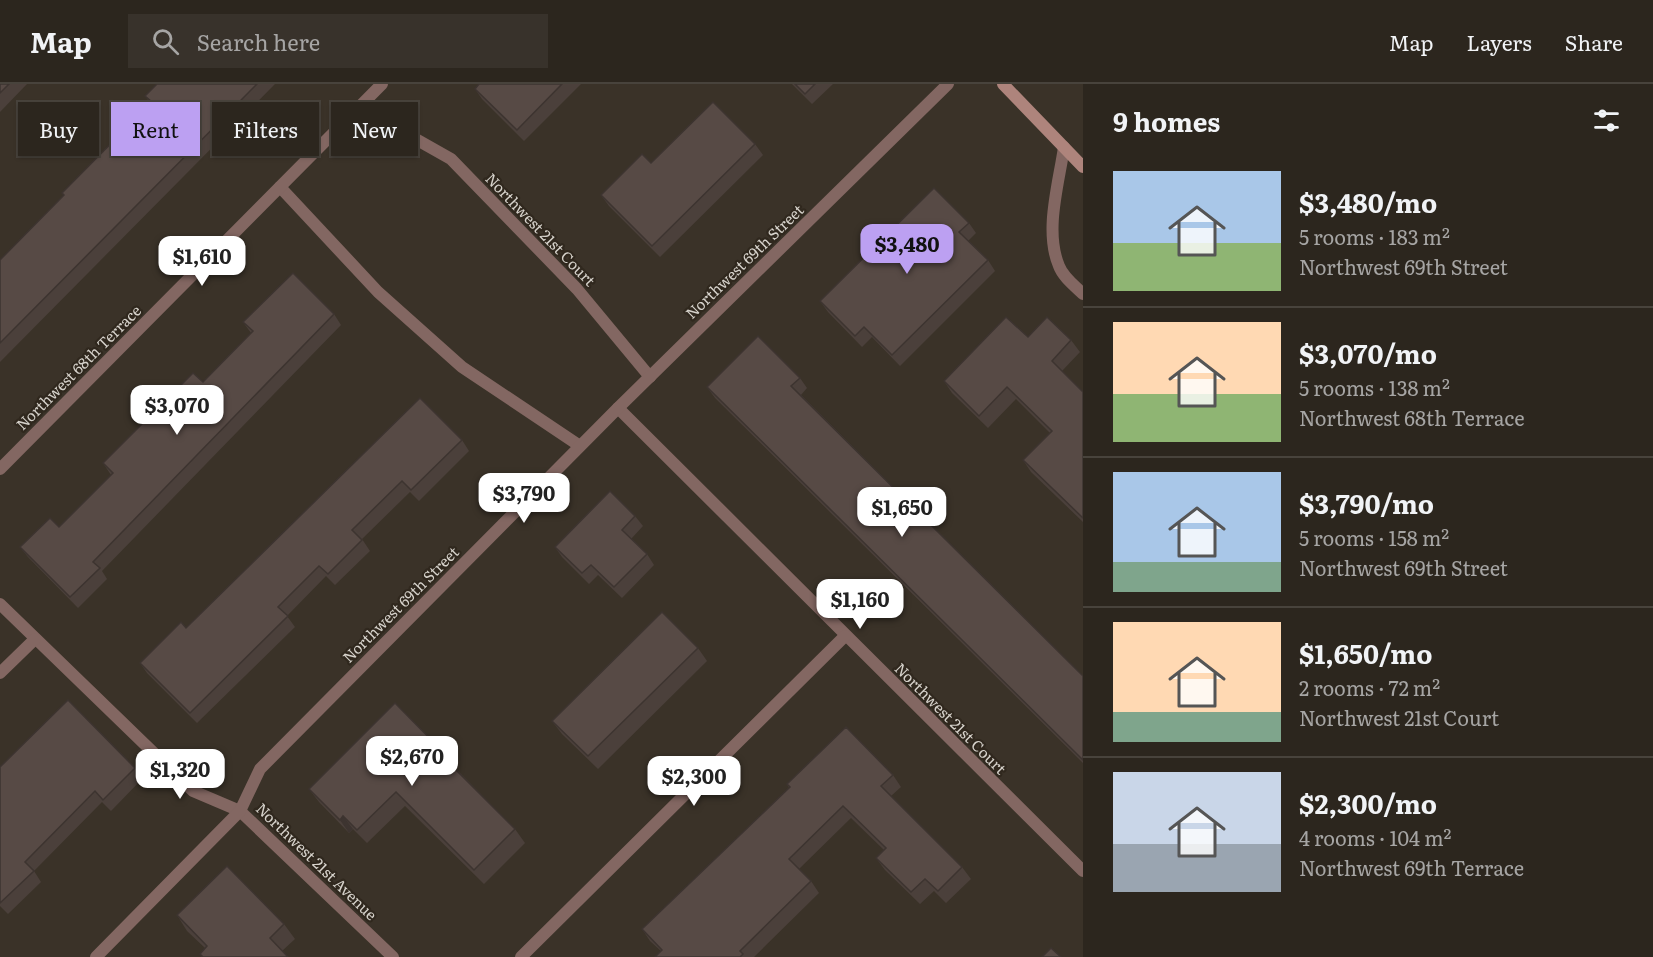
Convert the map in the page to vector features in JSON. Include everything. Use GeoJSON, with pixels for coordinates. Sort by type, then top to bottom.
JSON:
{"type":"FeatureCollection","features":[{"type":"Feature","properties":{"kind":"main road"},"geometry":{"type":"LineString","coordinates":[[1003,84],[1083,167]]}},
{"type":"Feature","properties":{"kind":"street","name":"Northwest 68th Terrace"},"geometry":{"type":"LineString","coordinates":[[364,102],[382,84]]}},
{"type":"Feature","properties":{"kind":"street","name":"Northwest 69th Street"},"geometry":{"type":"LineString","coordinates":[[96,957],[240,811],[260,769],[618,408],[948,84]]}},
{"type":"Feature","properties":{"kind":"street","name":"Northwest 68th Terrace"},"geometry":{"type":"LineString","coordinates":[[0,469],[331,135]]}},
{"type":"Feature","properties":{"kind":"street","name":"Northwest 21st Court"},"geometry":{"type":"LineString","coordinates":[[418,140],[451,159],[577,289],[650,377]]}},
{"type":"Feature","properties":{"kind":"street"},"geometry":{"type":"LineString","coordinates":[[1064,147],[1053,227],[1054,251],[1059,268],[1083,294]]}},
{"type":"Feature","properties":{"kind":"street"},"geometry":{"type":"LineString","coordinates":[[280,187],[378,292],[462,367],[580,446]]}},
{"type":"Feature","properties":{"kind":"street","name":"Northwest 21st Court"},"geometry":{"type":"LineString","coordinates":[[618,408],[1083,871]]}},
{"type":"Feature","properties":{"kind":"street","name":"Northwest 21st Avenue"},"geometry":{"type":"LineString","coordinates":[[0,604],[193,792],[240,811],[393,957]]}},
{"type":"Feature","properties":{"kind":"street"},"geometry":{"type":"LineString","coordinates":[[521,957],[845,636]]}},
{"type":"Feature","properties":{"kind":"street"},"geometry":{"type":"LineString","coordinates":[[0,674],[35,639]]}},
{"type":"Feature","properties":{"kind":"building"},"geometry":{"type":"Polygon","coordinates":[[[0,84],[9,84],[0,93],[0,84]]]}},
{"type":"Feature","properties":{"kind":"building"},"geometry":{"type":"Polygon","coordinates":[[[157,84],[257,84],[239,102],[212,102],[212,129],[200,141],[200,102],[152,102],[145,96],[157,84]]]}},
{"type":"Feature","properties":{"kind":"building"},"geometry":{"type":"Polygon","coordinates":[[[479,84],[562,84],[517,130],[475,89],[479,84]]]}},
{"type":"Feature","properties":{"kind":"building"},"geometry":{"type":"Polygon","coordinates":[[[795,84],[815,84],[805,94],[795,84]]]}},
{"type":"Feature","properties":{"kind":"building"},"geometry":{"type":"Polygon","coordinates":[[[713,102],[755,144],[652,246],[601,195],[642,154],[651,163],[713,102]]]}},
{"type":"Feature","properties":{"kind":"building"},"geometry":{"type":"Polygon","coordinates":[[[111,143],[111,156],[186,156],[0,343],[0,260],[111,143]]]}},
{"type":"Feature","properties":{"kind":"building"},"geometry":{"type":"Polygon","coordinates":[[[934,188],[969,223],[959,232],[988,260],[892,355],[864,327],[855,336],[820,301],[934,188]]]}},
{"type":"Feature","properties":{"kind":"building"},"geometry":{"type":"Polygon","coordinates":[[[293,273],[334,314],[93,562],[100,568],[70,597],[20,547],[50,518],[59,527],[113,473],[103,463],[193,373],[203,382],[253,331],[243,322],[293,273]]]}},
{"type":"Feature","properties":{"kind":"building"},"geometry":{"type":"Polygon","coordinates":[[[1006,317],[1028,337],[1047,317],[1071,340],[1052,361],[1083,392],[1083,518],[1023,460],[1052,431],[1007,387],[979,416],[944,381],[1006,317]]]}},
{"type":"Feature","properties":{"kind":"building"},"geometry":{"type":"Polygon","coordinates":[[[758,336],[800,378],[791,386],[1083,676],[1083,760],[707,387],[758,336]]]}},
{"type":"Feature","properties":{"kind":"building"},"geometry":{"type":"Polygon","coordinates":[[[420,398],[462,440],[411,490],[402,481],[352,530],[362,540],[328,574],[319,566],[278,607],[288,616],[190,713],[140,663],[181,622],[186,628],[420,398]]]}},
{"type":"Feature","properties":{"kind":"building"},"geometry":{"type":"Polygon","coordinates":[[[610,491],[635,516],[622,530],[647,554],[614,587],[591,565],[582,573],[555,547],[610,491]]]}},
{"type":"Feature","properties":{"kind":"building"},"geometry":{"type":"Polygon","coordinates":[[[662,612],[698,648],[588,756],[552,721],[662,612]]]}},
{"type":"Feature","properties":{"kind":"building"},"geometry":{"type":"Polygon","coordinates":[[[68,700],[135,768],[103,800],[95,791],[25,862],[34,871],[0,903],[0,767],[68,700]]]}},
{"type":"Feature","properties":{"kind":"building"},"geometry":{"type":"Polygon","coordinates":[[[395,703],[444,753],[442,756],[515,829],[474,870],[396,792],[357,830],[343,816],[340,820],[309,789],[395,703]]]}},
{"type":"Feature","properties":{"kind":"building"},"geometry":{"type":"Polygon","coordinates":[[[846,727],[893,775],[881,786],[962,867],[938,891],[925,879],[911,892],[876,858],[886,848],[843,806],[789,859],[811,881],[740,951],[743,954],[740,957],[655,957],[662,950],[642,929],[790,787],[787,784],[846,727]]]}},
{"type":"Feature","properties":{"kind":"building"},"geometry":{"type":"Polygon","coordinates":[[[227,866],[284,924],[270,938],[288,957],[203,957],[200,954],[207,946],[177,915],[227,866]]]}},
{"type":"Feature","properties":{"kind":"building"},"geometry":{"type":"Polygon","coordinates":[[[1051,948],[1061,957],[1042,957],[1051,948]]]}}]}
